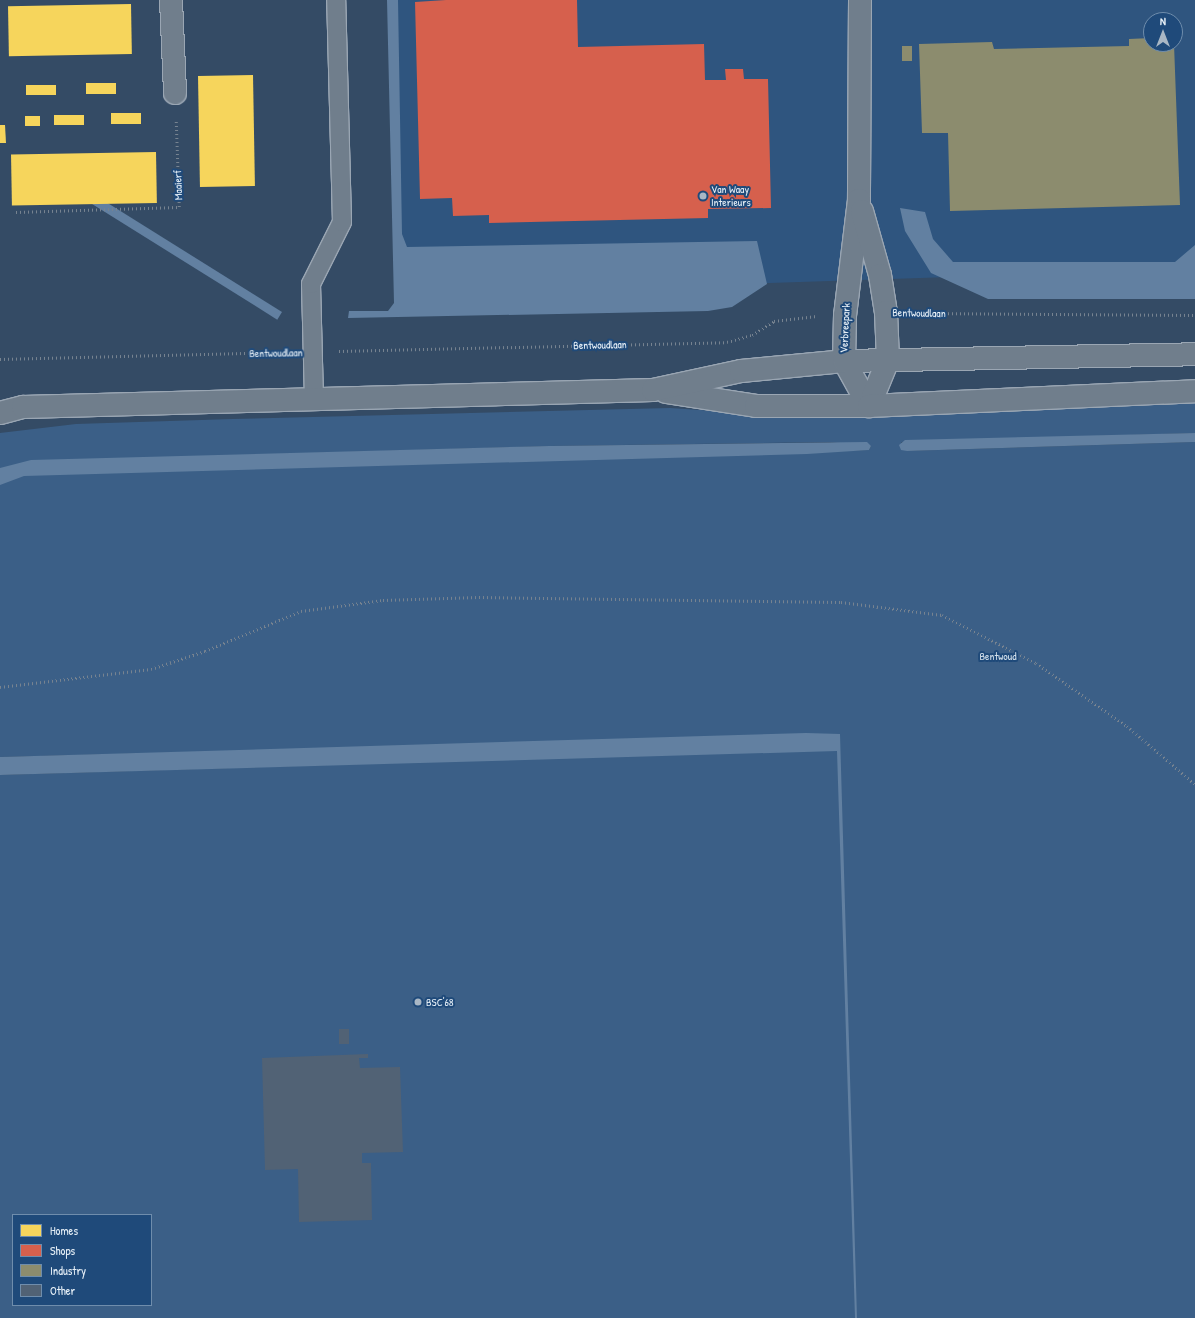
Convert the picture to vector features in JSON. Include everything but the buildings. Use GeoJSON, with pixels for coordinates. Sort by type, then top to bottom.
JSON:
{"type":"FeatureCollection","features":[{"type":"Feature","properties":{"kind":"main road"},"geometry":{"type":"LineString","coordinates":[[171,0],[175,93]]}},
{"type":"Feature","properties":{"kind":"main road","name":"Verbreepark"},"geometry":{"type":"LineString","coordinates":[[860,0],[860,200],[845,314],[844,361],[869,406]]}},
{"type":"Feature","properties":{"kind":"main road","name":"Verbreepark"},"geometry":{"type":"LineString","coordinates":[[860,200],[880,275],[886,312],[888,360],[869,406]]}},
{"type":"Feature","properties":{"kind":"main road"},"geometry":{"type":"LineString","coordinates":[[653,390],[741,371],[844,361],[1195,354]]}},
{"type":"Feature","properties":{"kind":"main road"},"geometry":{"type":"LineString","coordinates":[[0,413],[23,407],[653,390],[756,406],[869,406],[1195,392]]}},
{"type":"Feature","properties":{"kind":"main road"},"geometry":{"type":"LineString","coordinates":[[0,402],[23,407]]}},
{"type":"Feature","properties":{"kind":"lane"},"geometry":{"type":"LineString","coordinates":[[314,399],[311,284],[342,222],[336,0]]}},
{"type":"Feature","properties":{"kind":"path","name":"Maaierf"},"geometry":{"type":"LineString","coordinates":[[16,212],[179,207],[175,93]]}},
{"type":"Feature","properties":{"kind":"path","name":"Bentwoudlaan"},"geometry":{"type":"LineString","coordinates":[[886,312],[1195,314]]}},
{"type":"Feature","properties":{"kind":"path","name":"Bentwoudlaan"},"geometry":{"type":"LineString","coordinates":[[0,359],[727,342],[752,335],[774,321],[845,314]]}},
{"type":"Feature","properties":{"kind":"path"},"geometry":{"type":"LineString","coordinates":[[0,687],[151,670],[205,651],[301,610],[383,600],[479,597],[841,602],[942,615],[1022,656],[1127,726],[1195,784]]}},
{"type":"Feature","properties":{"kind":"shaded area"},"geometry":{"type":"Polygon","coordinates":[[[387,0],[398,0],[402,234],[407,247],[757,241],[767,284],[732,307],[708,311],[348,318],[349,311],[388,311],[394,303],[387,0]]]}},
{"type":"Feature","properties":{"kind":"shaded area"},"geometry":{"type":"Polygon","coordinates":[[[393,0],[1195,0],[1195,269],[400,295],[393,0]]]}},
{"type":"Feature","properties":{"kind":"shaded area"},"geometry":{"type":"Polygon","coordinates":[[[43,163],[282,312],[277,320],[38,170],[43,163]]]}},
{"type":"Feature","properties":{"kind":"shaded area"},"geometry":{"type":"Polygon","coordinates":[[[900,208],[925,212],[933,239],[953,262],[1175,262],[1195,245],[1195,299],[988,299],[931,273],[905,231],[900,208]]]}},
{"type":"Feature","properties":{"kind":"shaded area"},"geometry":{"type":"Polygon","coordinates":[[[1195,433],[1195,442],[907,451],[901,450],[899,445],[905,440],[1195,433]]]}},
{"type":"Feature","properties":{"kind":"shaded area"},"geometry":{"type":"Polygon","coordinates":[[[867,442],[871,446],[869,450],[807,454],[24,476],[0,485],[0,468],[31,460],[549,446],[867,442]]]}},
{"type":"Feature","properties":{"kind":"shaded area"},"geometry":{"type":"Polygon","coordinates":[[[806,733],[840,734],[857,1318],[855,1318],[837,751],[0,775],[0,757],[806,733]]]}},
{"type":"Feature","properties":{"kind":"green space","name":"Bentwoud"},"geometry":{"type":"Polygon","coordinates":[[[1195,403],[1195,433],[901,442],[907,451],[1195,442],[1195,1318],[0,1318],[0,775],[819,750],[818,736],[0,757],[0,433],[76,424],[670,408],[774,415],[914,415],[1195,403]],[[830,442],[549,446],[249,455],[672,457],[869,450],[871,446],[830,442]]]}},
{"type":"Feature","properties":{"kind":"place","name":"Van Waay Interieurs"},"geometry":{"type":"Point","coordinates":[703,196]}},
{"type":"Feature","properties":{"kind":"place","name":"BSC'68"},"geometry":{"type":"Point","coordinates":[418,1002]}}]}
